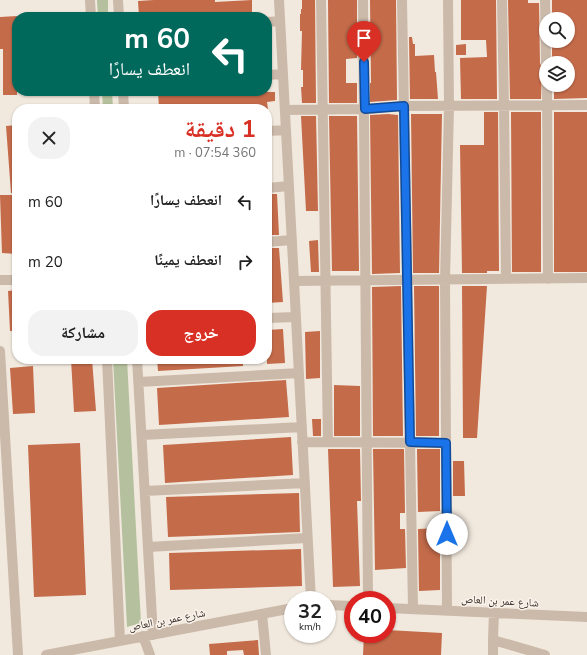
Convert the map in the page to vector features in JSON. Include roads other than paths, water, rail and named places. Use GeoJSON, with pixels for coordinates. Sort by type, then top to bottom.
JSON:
{"type":"FeatureCollection","features":[{"type":"Feature","properties":{"kind":"street"},"geometry":{"type":"LineString","coordinates":[[90,0],[91,12]]}},
{"type":"Feature","properties":{"kind":"street"},"geometry":{"type":"LineString","coordinates":[[118,0],[119,12]]}},
{"type":"Feature","properties":{"kind":"street"},"geometry":{"type":"LineString","coordinates":[[279,0],[311,591]]}},
{"type":"Feature","properties":{"kind":"street"},"geometry":{"type":"LineString","coordinates":[[321,0],[328,442]]}},
{"type":"Feature","properties":{"kind":"street"},"geometry":{"type":"LineString","coordinates":[[363,0],[365,109],[364,280],[368,591]]}},
{"type":"Feature","properties":{"kind":"street"},"geometry":{"type":"LineString","coordinates":[[402,0],[413,609]]}},
{"type":"Feature","properties":{"kind":"street"},"geometry":{"type":"LineString","coordinates":[[447,610],[445,280],[449,106],[448,0]]}},
{"type":"Feature","properties":{"kind":"street"},"geometry":{"type":"LineString","coordinates":[[502,0],[506,279]]}},
{"type":"Feature","properties":{"kind":"street"},"geometry":{"type":"LineString","coordinates":[[545,0],[546,56]]}},
{"type":"Feature","properties":{"kind":"street"},"geometry":{"type":"LineString","coordinates":[[272,22],[280,21]]}},
{"type":"Feature","properties":{"kind":"street"},"geometry":{"type":"LineString","coordinates":[[272,75],[283,74]]}},
{"type":"Feature","properties":{"kind":"street"},"geometry":{"type":"LineString","coordinates":[[547,92],[548,279]]}},
{"type":"Feature","properties":{"kind":"street"},"geometry":{"type":"LineString","coordinates":[[285,110],[365,109],[404,106],[587,105]]}},
{"type":"Feature","properties":{"kind":"street"},"geometry":{"type":"LineString","coordinates":[[272,131],[286,130]]}},
{"type":"Feature","properties":{"kind":"street"},"geometry":{"type":"LineString","coordinates":[[272,188],[289,186]]}},
{"type":"Feature","properties":{"kind":"street"},"geometry":{"type":"LineString","coordinates":[[272,242],[292,240]]}},
{"type":"Feature","properties":{"kind":"street"},"geometry":{"type":"LineString","coordinates":[[294,281],[587,278]]}},
{"type":"Feature","properties":{"kind":"street"},"geometry":{"type":"LineString","coordinates":[[0,280],[12,280]]}},
{"type":"Feature","properties":{"kind":"street"},"geometry":{"type":"LineString","coordinates":[[272,318],[296,317]]}},
{"type":"Feature","properties":{"kind":"street"},"geometry":{"type":"LineString","coordinates":[[0,351],[18,655]]}},
{"type":"Feature","properties":{"kind":"street"},"geometry":{"type":"LineString","coordinates":[[107,364],[120,641]]}},
{"type":"Feature","properties":{"kind":"street"},"geometry":{"type":"LineString","coordinates":[[137,364],[148,547],[148,636],[150,655]]}},
{"type":"Feature","properties":{"kind":"street"},"geometry":{"type":"LineString","coordinates":[[139,382],[299,373]]}},
{"type":"Feature","properties":{"kind":"street"},"geometry":{"type":"LineString","coordinates":[[142,435],[302,428]]}},
{"type":"Feature","properties":{"kind":"street"},"geometry":{"type":"LineString","coordinates":[[302,442],[446,443]]}},
{"type":"Feature","properties":{"kind":"street"},"geometry":{"type":"LineString","coordinates":[[145,491],[304,483]]}},
{"type":"Feature","properties":{"kind":"street"},"geometry":{"type":"LineString","coordinates":[[148,547],[308,538]]}},
{"type":"Feature","properties":{"kind":"street","name":"شارع عمر بن العاص"},"geometry":{"type":"LineString","coordinates":[[396,608],[587,617]]}},
{"type":"Feature","properties":{"kind":"street","name":"شارع عمر بن العاص"},"geometry":{"type":"LineString","coordinates":[[46,655],[284,610]]}},
{"type":"Feature","properties":{"kind":"street"},"geometry":{"type":"LineString","coordinates":[[492,655],[494,612]]}},
{"type":"Feature","properties":{"kind":"street"},"geometry":{"type":"LineString","coordinates":[[262,614],[266,655]]}},
{"type":"Feature","properties":{"kind":"street"},"geometry":{"type":"LineString","coordinates":[[493,640],[545,655]]}}]}
